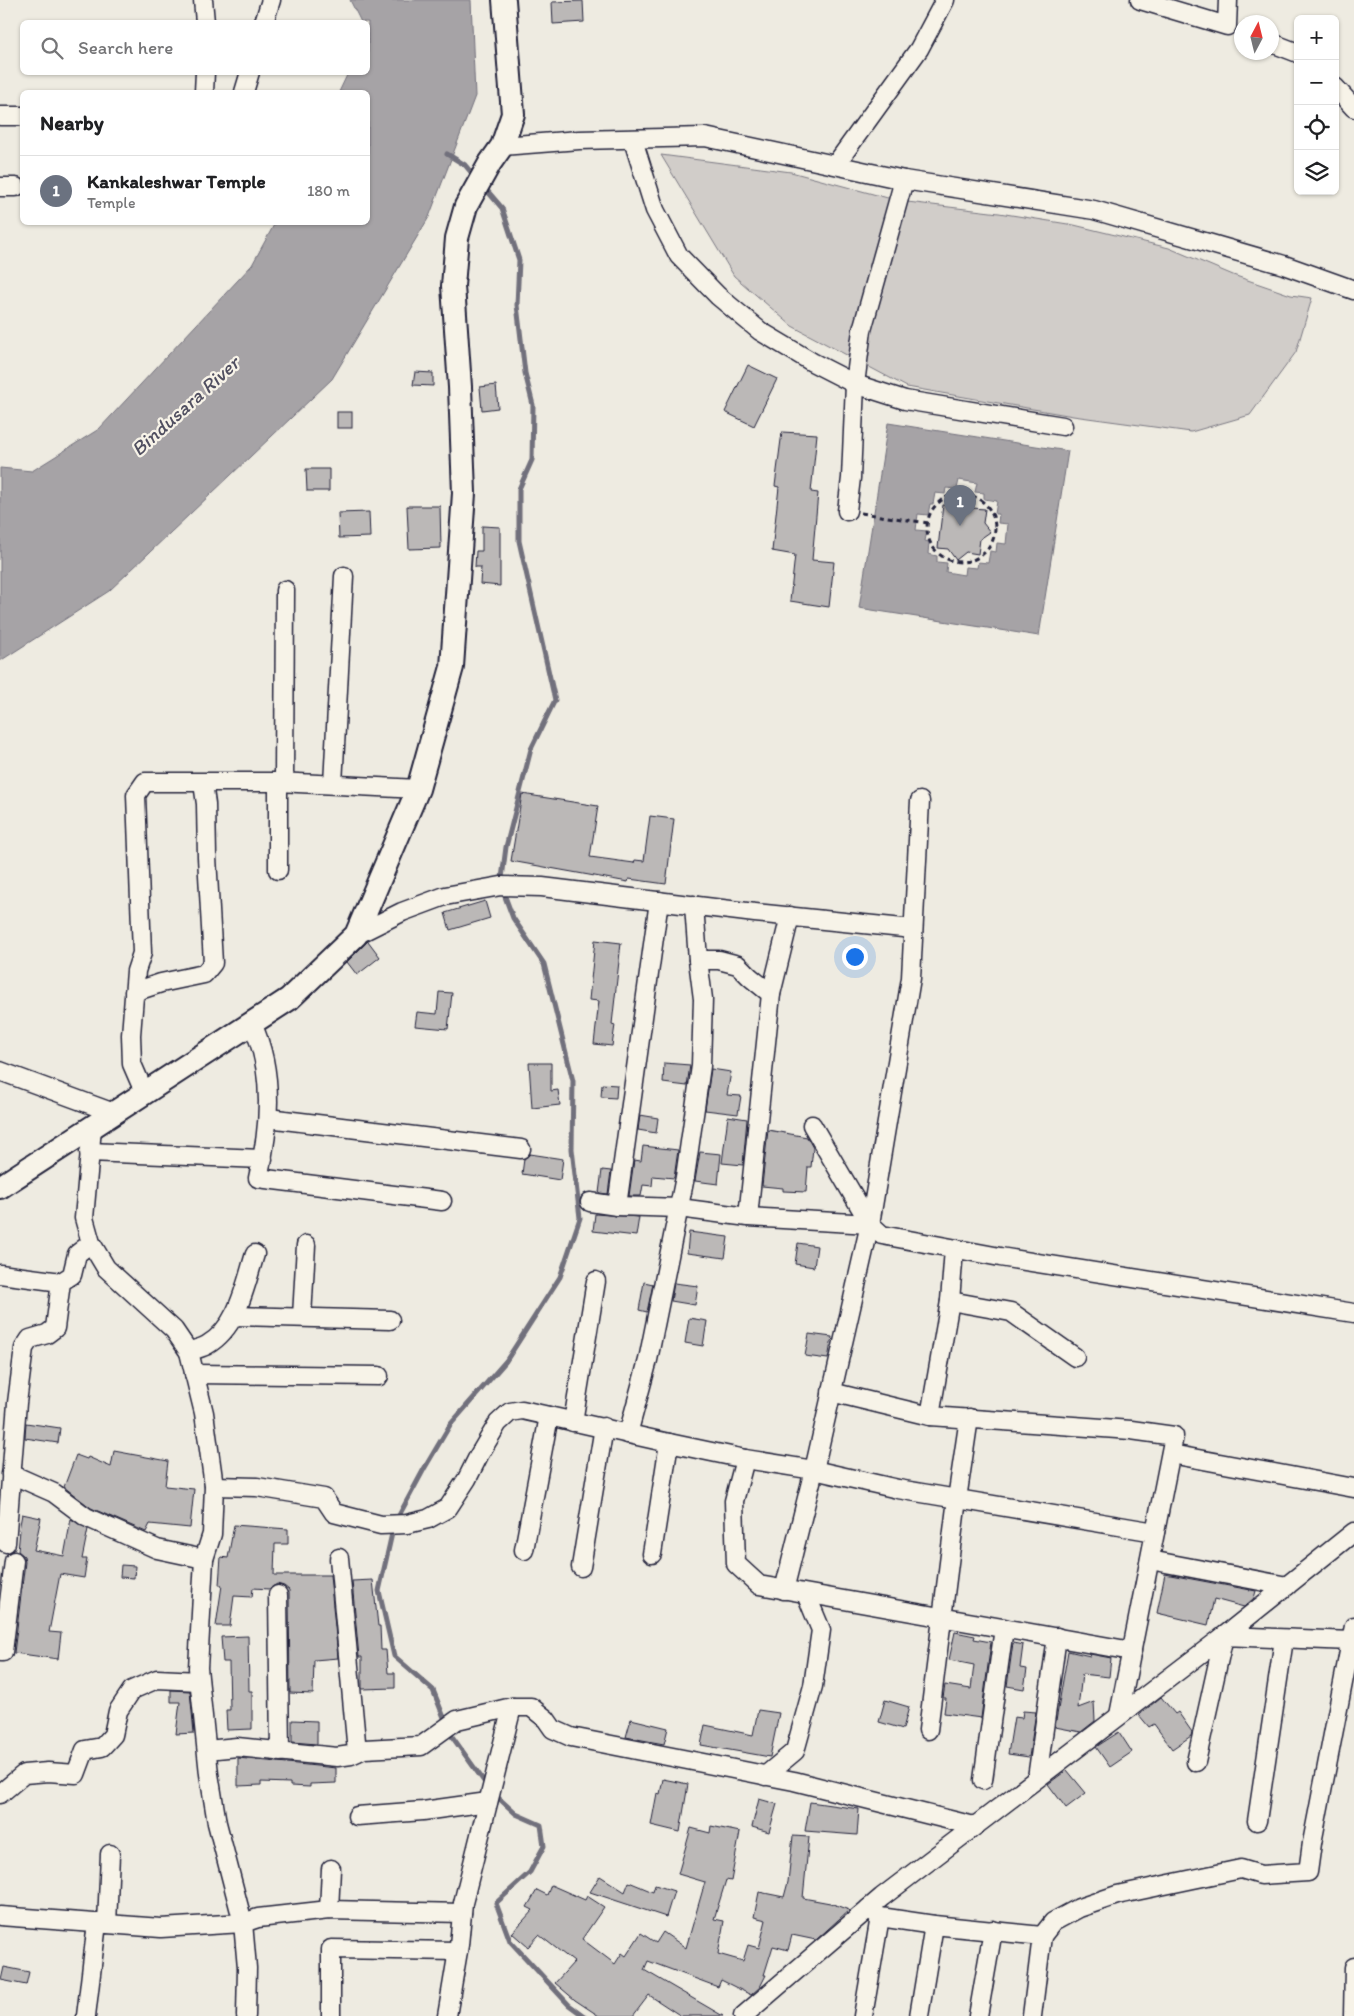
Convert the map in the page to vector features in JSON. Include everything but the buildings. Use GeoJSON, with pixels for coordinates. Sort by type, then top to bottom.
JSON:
{"type":"FeatureCollection","features":[{"type":"Feature","properties":{"kind":"main road"},"geometry":{"type":"LineString","coordinates":[[0,1188],[289,999],[356,935],[418,789],[452,666],[464,493],[460,387],[453,286],[457,238],[466,206],[496,154],[513,114],[504,0]]}},
{"type":"Feature","properties":{"kind":"street"},"geometry":{"type":"LineString","coordinates":[[203,0],[205,20]]}},
{"type":"Feature","properties":{"kind":"street"},"geometry":{"type":"LineString","coordinates":[[265,20],[271,0]]}},
{"type":"Feature","properties":{"kind":"street"},"geometry":{"type":"LineString","coordinates":[[836,164],[919,49],[945,0]]}},
{"type":"Feature","properties":{"kind":"street"},"geometry":{"type":"LineString","coordinates":[[1140,0],[1234,29],[1228,0]]}},
{"type":"Feature","properties":{"kind":"street"},"geometry":{"type":"LineString","coordinates":[[1279,46],[1294,51]]}},
{"type":"Feature","properties":{"kind":"street"},"geometry":{"type":"LineString","coordinates":[[204,90],[205,75]]}},
{"type":"Feature","properties":{"kind":"street"},"geometry":{"type":"LineString","coordinates":[[245,90],[249,75]]}},
{"type":"Feature","properties":{"kind":"street"},"geometry":{"type":"LineString","coordinates":[[1339,91],[1354,108]]}},
{"type":"Feature","properties":{"kind":"street"},"geometry":{"type":"LineString","coordinates":[[0,116],[20,116]]}},
{"type":"Feature","properties":{"kind":"street"},"geometry":{"type":"LineString","coordinates":[[496,154],[579,140],[705,137],[904,180],[1094,210],[1284,265],[1354,290]]}},
{"type":"Feature","properties":{"kind":"street"},"geometry":{"type":"LineString","coordinates":[[633,140],[655,210],[679,256],[718,296],[760,331],[812,362],[855,384],[905,400],[1063,426]]}},
{"type":"Feature","properties":{"kind":"street"},"geometry":{"type":"LineString","coordinates":[[847,512],[851,478],[855,384],[862,330],[904,180]]}},
{"type":"Feature","properties":{"kind":"street"},"geometry":{"type":"LineString","coordinates":[[334,784],[344,576]]}},
{"type":"Feature","properties":{"kind":"street"},"geometry":{"type":"LineString","coordinates":[[278,870],[285,590]]}},
{"type":"Feature","properties":{"kind":"street"},"geometry":{"type":"LineString","coordinates":[[145,1094],[132,1064],[131,1035],[136,971],[142,953],[136,795],[145,782],[281,782],[418,789]]}},
{"type":"Feature","properties":{"kind":"street"},"geometry":{"type":"LineString","coordinates":[[134,992],[161,983],[204,974],[213,964],[204,783]]}},
{"type":"Feature","properties":{"kind":"street"},"geometry":{"type":"LineString","coordinates":[[784,1590],[814,1470],[870,1224],[911,978],[920,801]]}},
{"type":"Feature","properties":{"kind":"street"},"geometry":{"type":"LineString","coordinates":[[356,935],[402,912],[444,896],[501,886],[542,887],[913,929]]}},
{"type":"Feature","properties":{"kind":"street"},"geometry":{"type":"LineString","coordinates":[[618,1206],[659,901]]}},
{"type":"Feature","properties":{"kind":"street"},"geometry":{"type":"LineString","coordinates":[[628,1434],[648,1360],[685,1177],[701,1066],[703,999],[694,905]]}},
{"type":"Feature","properties":{"kind":"street"},"geometry":{"type":"LineString","coordinates":[[748,1217],[771,994],[790,916]]}},
{"type":"Feature","properties":{"kind":"street"},"geometry":{"type":"LineString","coordinates":[[698,960],[719,960],[738,965],[771,994]]}},
{"type":"Feature","properties":{"kind":"street"},"geometry":{"type":"LineString","coordinates":[[252,1024],[258,1038],[267,1074],[268,1118],[263,1159],[258,1178],[442,1201]]}},
{"type":"Feature","properties":{"kind":"street"},"geometry":{"type":"LineString","coordinates":[[0,1071],[114,1113]]}},
{"type":"Feature","properties":{"kind":"street"},"geometry":{"type":"LineString","coordinates":[[268,1118],[521,1149]]}},
{"type":"Feature","properties":{"kind":"street"},"geometry":{"type":"LineString","coordinates":[[812,1125],[870,1224],[882,1235],[954,1249],[1354,1313]]}},
{"type":"Feature","properties":{"kind":"street"},"geometry":{"type":"LineString","coordinates":[[92,1128],[84,1218],[91,1243],[106,1268],[174,1330],[189,1352],[204,1413],[214,1486],[212,1534],[204,1559],[198,1668],[207,1750],[218,1823],[243,1923],[247,1968],[246,2016]]}},
{"type":"Feature","properties":{"kind":"street"},"geometry":{"type":"LineString","coordinates":[[89,1152],[263,1159]]}},
{"type":"Feature","properties":{"kind":"street"},"geometry":{"type":"LineString","coordinates":[[590,1202],[618,1206],[678,1208],[748,1217],[870,1224]]}},
{"type":"Feature","properties":{"kind":"street"},"geometry":{"type":"LineString","coordinates":[[0,1274],[61,1282],[72,1275],[77,1254],[91,1243]]}},
{"type":"Feature","properties":{"kind":"street"},"geometry":{"type":"LineString","coordinates":[[302,1317],[306,1245]]}},
{"type":"Feature","properties":{"kind":"street"},"geometry":{"type":"LineString","coordinates":[[930,1416],[950,1302],[954,1249]]}},
{"type":"Feature","properties":{"kind":"street"},"geometry":{"type":"LineString","coordinates":[[189,1352],[208,1345],[223,1332],[234,1316],[255,1254]]}},
{"type":"Feature","properties":{"kind":"street"},"geometry":{"type":"LineString","coordinates":[[573,1422],[596,1281]]}},
{"type":"Feature","properties":{"kind":"street"},"geometry":{"type":"LineString","coordinates":[[6,1543],[17,1404],[24,1348],[30,1339],[47,1334],[56,1328],[61,1282]]}},
{"type":"Feature","properties":{"kind":"street"},"geometry":{"type":"LineString","coordinates":[[950,1302],[1011,1312],[1075,1356]]}},
{"type":"Feature","properties":{"kind":"street"},"geometry":{"type":"LineString","coordinates":[[234,1316],[390,1320]]}},
{"type":"Feature","properties":{"kind":"street"},"geometry":{"type":"LineString","coordinates":[[194,1374],[379,1376]]}},
{"type":"Feature","properties":{"kind":"street"},"geometry":{"type":"LineString","coordinates":[[831,1392],[930,1416],[1131,1430],[1174,1436],[1119,1715]]}},
{"type":"Feature","properties":{"kind":"street"},"geometry":{"type":"LineString","coordinates":[[214,1486],[257,1487],[324,1498],[334,1513],[381,1525],[407,1524],[428,1519],[448,1508],[468,1479],[479,1455],[498,1423],[510,1412],[522,1410],[669,1443],[746,1459],[814,1470],[898,1489],[1155,1532]]}},
{"type":"Feature","properties":{"kind":"street"},"geometry":{"type":"LineString","coordinates":[[524,1550],[549,1416]]}},
{"type":"Feature","properties":{"kind":"street"},"geometry":{"type":"LineString","coordinates":[[928,1730],[969,1418]]}},
{"type":"Feature","properties":{"kind":"street"},"geometry":{"type":"LineString","coordinates":[[581,1567],[604,1427]]}},
{"type":"Feature","properties":{"kind":"street"},"geometry":{"type":"LineString","coordinates":[[652,1554],[669,1443]]}},
{"type":"Feature","properties":{"kind":"street"},"geometry":{"type":"LineString","coordinates":[[1171,1454],[1354,1488]]}},
{"type":"Feature","properties":{"kind":"street"},"geometry":{"type":"LineString","coordinates":[[746,1459],[734,1501],[736,1564],[759,1585],[1132,1650]]}},
{"type":"Feature","properties":{"kind":"street"},"geometry":{"type":"LineString","coordinates":[[12,1474],[54,1493],[86,1517],[157,1549],[204,1559]]}},
{"type":"Feature","properties":{"kind":"street"},"geometry":{"type":"LineString","coordinates":[[743,2016],[874,1912],[974,1826],[1224,1636],[1354,1532]]}},
{"type":"Feature","properties":{"kind":"street"},"geometry":{"type":"LineString","coordinates":[[339,1558],[357,1752]]}},
{"type":"Feature","properties":{"kind":"street"},"geometry":{"type":"LineString","coordinates":[[1150,1560],[1287,1586]]}},
{"type":"Feature","properties":{"kind":"street"},"geometry":{"type":"LineString","coordinates":[[0,1652],[3,1652],[14,1562]]}},
{"type":"Feature","properties":{"kind":"street"},"geometry":{"type":"LineString","coordinates":[[765,1776],[795,1751],[813,1686],[821,1630],[806,1594]]}},
{"type":"Feature","properties":{"kind":"street"},"geometry":{"type":"LineString","coordinates":[[278,1595],[280,1752]]}},
{"type":"Feature","properties":{"kind":"street"},"geometry":{"type":"LineString","coordinates":[[983,1780],[1004,1628]]}},
{"type":"Feature","properties":{"kind":"street"},"geometry":{"type":"LineString","coordinates":[[1032,2016],[1042,1936],[1053,1922],[1079,1908],[1117,1895],[1241,1868],[1261,1875],[1308,1872],[1353,1632],[1284,1638],[1224,1636]]}},
{"type":"Feature","properties":{"kind":"street"},"geometry":{"type":"LineString","coordinates":[[1196,1762],[1224,1636]]}},
{"type":"Feature","properties":{"kind":"street"},"geometry":{"type":"LineString","coordinates":[[1037,1778],[1057,1638]]}},
{"type":"Feature","properties":{"kind":"street"},"geometry":{"type":"LineString","coordinates":[[1258,1821],[1284,1638]]}},
{"type":"Feature","properties":{"kind":"street"},"geometry":{"type":"LineString","coordinates":[[0,1794],[24,1774],[48,1772],[76,1774],[85,1750],[102,1747],[113,1735],[118,1711],[132,1690],[158,1679],[199,1681]]}},
{"type":"Feature","properties":{"kind":"street"},"geometry":{"type":"LineString","coordinates":[[447,2016],[458,1951],[463,1903],[512,1707]]}},
{"type":"Feature","properties":{"kind":"street"},"geometry":{"type":"LineString","coordinates":[[207,1750],[237,1748],[337,1757],[351,1755],[364,1750],[421,1746],[457,1720],[512,1707],[531,1707],[546,1719],[553,1729],[571,1737],[794,1782],[974,1826]]}},
{"type":"Feature","properties":{"kind":"street"},"geometry":{"type":"LineString","coordinates":[[357,1816],[423,1811],[488,1802]]}},
{"type":"Feature","properties":{"kind":"street"},"geometry":{"type":"LineString","coordinates":[[86,2016],[102,1923],[110,1854]]}},
{"type":"Feature","properties":{"kind":"street"},"geometry":{"type":"LineString","coordinates":[[329,1910],[331,1869]]}},
{"type":"Feature","properties":{"kind":"street"},"geometry":{"type":"LineString","coordinates":[[0,1916],[161,1928],[243,1923],[258,1918],[329,1910],[462,1914]]}},
{"type":"Feature","properties":{"kind":"street"},"geometry":{"type":"LineString","coordinates":[[874,1912],[934,1926],[1042,1936]]}},
{"type":"Feature","properties":{"kind":"street"},"geometry":{"type":"LineString","coordinates":[[863,2016],[874,1912]]}},
{"type":"Feature","properties":{"kind":"street"},"geometry":{"type":"LineString","coordinates":[[919,2016],[934,1926]]}},
{"type":"Feature","properties":{"kind":"street"},"geometry":{"type":"LineString","coordinates":[[978,2016],[993,1930]]}},
{"type":"Feature","properties":{"kind":"street"},"geometry":{"type":"LineString","coordinates":[[330,2016],[331,1949],[458,1951]]}},
{"type":"Feature","properties":{"kind":"street"},"geometry":{"type":"LineString","coordinates":[[1353,2016],[1354,1967]]}},
{"type":"Feature","properties":{"kind":"path"},"geometry":{"type":"LineString","coordinates":[[958,494],[980,499],[988,506],[996,527],[994,538],[989,548],[981,556],[970,561],[959,562],[948,559],[938,553],[928,534],[928,522],[931,512],[938,503],[947,497],[958,494]]}},
{"type":"Feature","properties":{"kind":"path"},"geometry":{"type":"LineString","coordinates":[[874,515],[928,522]]}},
{"type":"Feature","properties":{"kind":"shaded area"},"geometry":{"type":"Polygon","coordinates":[[[661,155],[791,172],[899,201],[999,213],[1074,225],[1169,248],[1233,275],[1291,295],[1312,298],[1296,352],[1250,415],[1191,432],[1073,416],[907,387],[792,326],[734,276],[661,155]]]}},
{"type":"Feature","properties":{"kind":"water","name":"Bindusara River"},"geometry":{"type":"Polygon","coordinates":[[[350,0],[471,0],[475,96],[429,217],[332,379],[109,591],[0,661],[0,468],[32,471],[99,429],[252,265],[274,225],[370,225],[370,90],[340,90],[347,75],[370,75],[370,20],[360,20],[350,0]]]}},
{"type":"Feature","properties":{"kind":"water"},"geometry":{"type":"Polygon","coordinates":[[[888,423],[1068,451],[1039,636],[859,608],[888,423]],[[959,480],[957,489],[946,488],[945,494],[935,493],[928,515],[918,514],[916,530],[927,531],[925,541],[929,542],[928,554],[937,556],[937,562],[947,563],[946,572],[964,575],[965,567],[977,568],[978,562],[988,563],[990,551],[996,552],[997,543],[1006,544],[1008,524],[998,523],[999,514],[995,514],[997,501],[984,499],[984,493],[975,492],[977,483],[959,480]]]}},
{"type":"Feature","properties":{"kind":"waterway"},"geometry":{"type":"LineString","coordinates":[[447,154],[465,165],[475,177]]}},
{"type":"Feature","properties":{"kind":"waterway"},"geometry":{"type":"LineString","coordinates":[[396,1521],[450,1425],[506,1361],[560,1277],[580,1218],[572,1149],[573,1081],[544,964],[513,918],[501,886],[506,847],[531,749],[555,700],[519,541],[519,489],[532,460],[533,405],[525,373],[517,305],[519,260],[502,208],[484,187]]}},
{"type":"Feature","properties":{"kind":"waterway"},"geometry":{"type":"LineString","coordinates":[[393,1529],[379,1591],[394,1656],[433,1690],[451,1735],[488,1787]]}},
{"type":"Feature","properties":{"kind":"waterway"},"geometry":{"type":"LineString","coordinates":[[493,1793],[516,1814],[541,1825],[544,1846],[530,1872],[496,1903],[510,1941],[569,2005],[584,2016]]}},
{"type":"Feature","properties":{"kind":"place","name":"Kankaleshwar Temple"},"geometry":{"type":"Point","coordinates":[960,526]}}]}
